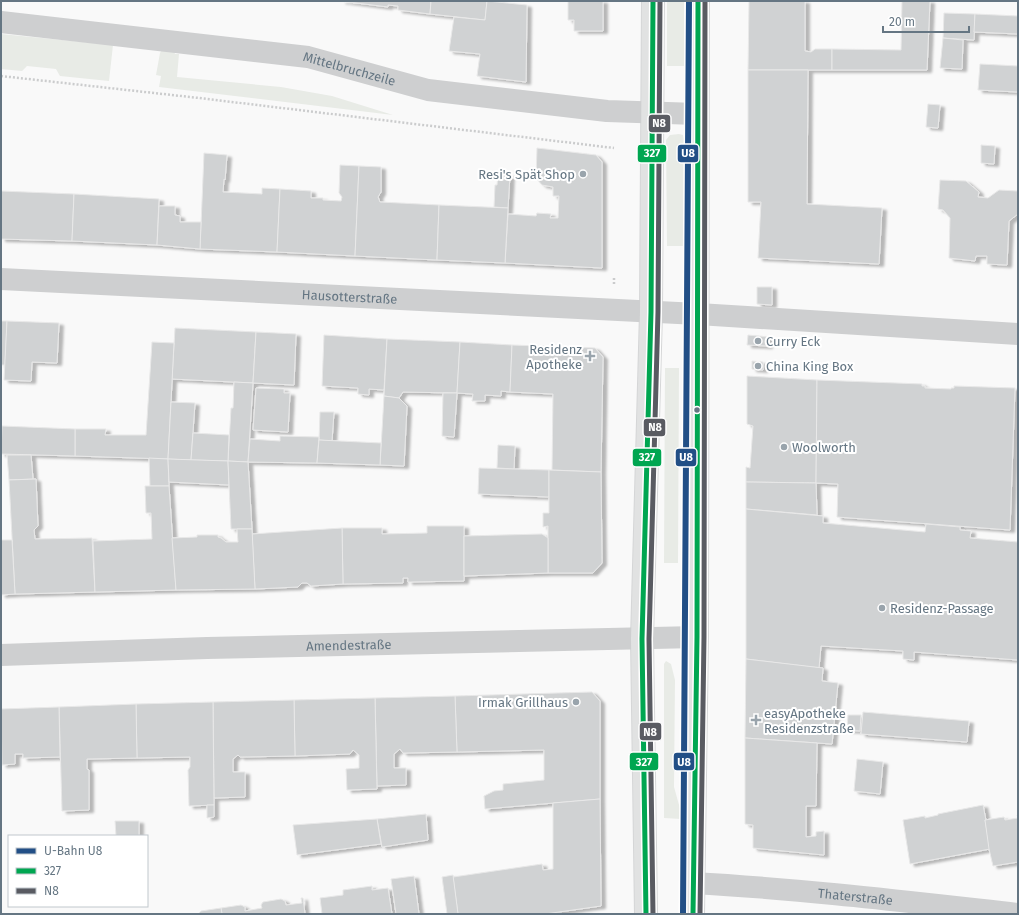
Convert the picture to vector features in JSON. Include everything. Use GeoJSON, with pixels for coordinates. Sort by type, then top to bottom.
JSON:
{"type":"FeatureCollection","features":[{"type":"Feature","properties":{"kind":"main road"},"geometry":{"type":"LineString","coordinates":[[646,914],[642,639],[651,312],[653,1]]}},
{"type":"Feature","properties":{"kind":"main road"},"geometry":{"type":"LineString","coordinates":[[693,914],[697,637],[698,1]]}},
{"type":"Feature","properties":{"kind":"street","name":"Mittelbruchzeile"},"geometry":{"type":"LineString","coordinates":[[1,22],[308,56],[428,90],[607,111],[697,114]]}},
{"type":"Feature","properties":{"kind":"street","name":"Hausotterstraße"},"geometry":{"type":"LineString","coordinates":[[1,279],[698,314],[1018,334]]}},
{"type":"Feature","properties":{"kind":"street","name":"Amendestraße"},"geometry":{"type":"LineString","coordinates":[[1,655],[358,644],[697,637]]}},
{"type":"Feature","properties":{"kind":"street","name":"Thaterstraße"},"geometry":{"type":"LineString","coordinates":[[693,884],[851,896],[1018,914]]}},
{"type":"Feature","properties":{"kind":"path"},"geometry":{"type":"LineString","coordinates":[[1,76],[199,98],[614,148]]}},
{"type":"Feature","properties":{"kind":"shaded area"},"geometry":{"type":"Polygon","coordinates":[[[667,1],[684,1],[684,66],[667,66],[667,1]]]}},
{"type":"Feature","properties":{"kind":"shaded area"},"geometry":{"type":"Polygon","coordinates":[[[1,34],[113,45],[109,81],[60,76],[56,69],[27,66],[22,71],[1,69],[1,34]]]}},
{"type":"Feature","properties":{"kind":"shaded area"},"geometry":{"type":"Polygon","coordinates":[[[165,43],[171,43],[175,54],[179,54],[177,77],[281,87],[332,96],[393,115],[159,87],[161,76],[156,75],[160,53],[165,43]]]}},
{"type":"Feature","properties":{"kind":"shaded area"},"geometry":{"type":"Polygon","coordinates":[[[670,135],[683,135],[684,139],[684,246],[667,246],[666,140],[670,135]]]}},
{"type":"Feature","properties":{"kind":"shaded area"},"geometry":{"type":"Polygon","coordinates":[[[665,368],[679,368],[678,563],[664,563],[665,368]]]}},
{"type":"Feature","properties":{"kind":"shaded area"},"geometry":{"type":"Polygon","coordinates":[[[666,661],[671,664],[675,680],[674,787],[681,812],[681,819],[664,818],[664,664],[666,661]]]}},
{"type":"Feature","properties":{"kind":"building"},"geometry":{"type":"Polygon","coordinates":[[[341,1],[431,1],[430,14],[398,10],[398,6],[388,5],[388,7],[341,1]]]}},
{"type":"Feature","properties":{"kind":"building"},"geometry":{"type":"Polygon","coordinates":[[[431,1],[487,1],[485,20],[430,14],[431,1]]]}},
{"type":"Feature","properties":{"kind":"building"},"geometry":{"type":"Polygon","coordinates":[[[487,1],[527,5],[526,82],[477,76],[480,54],[449,51],[454,17],[485,20],[487,1]]]}},
{"type":"Feature","properties":{"kind":"building"},"geometry":{"type":"Polygon","coordinates":[[[568,1],[603,1],[603,31],[574,31],[574,20],[568,20],[568,1]]]}},
{"type":"Feature","properties":{"kind":"building"},"geometry":{"type":"Polygon","coordinates":[[[749,1],[805,1],[805,51],[811,52],[815,49],[832,49],[832,70],[748,70],[749,1]]]}},
{"type":"Feature","properties":{"kind":"building"},"geometry":{"type":"Polygon","coordinates":[[[902,1],[930,1],[927,70],[832,70],[832,49],[901,50],[902,1]]]}},
{"type":"Feature","properties":{"kind":"building"},"geometry":{"type":"Polygon","coordinates":[[[944,13],[975,14],[974,40],[943,38],[944,13]]]}},
{"type":"Feature","properties":{"kind":"building"},"geometry":{"type":"Polygon","coordinates":[[[975,14],[1018,16],[1018,34],[974,32],[975,14]]]}},
{"type":"Feature","properties":{"kind":"building"},"geometry":{"type":"Polygon","coordinates":[[[943,38],[963,40],[962,69],[940,68],[943,38]]]}},
{"type":"Feature","properties":{"kind":"building"},"geometry":{"type":"Polygon","coordinates":[[[980,64],[1018,66],[1018,92],[978,90],[980,64]]]}},
{"type":"Feature","properties":{"kind":"building"},"geometry":{"type":"Polygon","coordinates":[[[748,70],[808,70],[807,204],[882,208],[879,264],[758,258],[761,202],[748,202],[748,70]]]}},
{"type":"Feature","properties":{"kind":"building"},"geometry":{"type":"Polygon","coordinates":[[[928,104],[940,105],[938,128],[926,127],[928,104]]]}},
{"type":"Feature","properties":{"kind":"building"},"geometry":{"type":"Polygon","coordinates":[[[981,145],[995,146],[994,164],[981,163],[981,145]]]}},
{"type":"Feature","properties":{"kind":"building"},"geometry":{"type":"Polygon","coordinates":[[[537,148],[596,155],[602,162],[602,268],[505,263],[508,214],[536,216],[537,213],[551,214],[550,218],[558,218],[559,196],[553,196],[553,187],[542,185],[536,178],[537,148]]]}},
{"type":"Feature","properties":{"kind":"building"},"geometry":{"type":"Polygon","coordinates":[[[204,153],[227,155],[223,192],[262,194],[262,188],[280,189],[277,252],[200,249],[204,153]]]}},
{"type":"Feature","properties":{"kind":"building"},"geometry":{"type":"Polygon","coordinates":[[[340,165],[359,166],[355,256],[277,252],[280,189],[311,191],[311,198],[341,201],[342,197],[339,193],[340,165]]]}},
{"type":"Feature","properties":{"kind":"building"},"geometry":{"type":"Polygon","coordinates":[[[359,166],[381,167],[381,192],[378,197],[380,202],[439,205],[437,260],[355,256],[359,166]]]}},
{"type":"Feature","properties":{"kind":"building"},"geometry":{"type":"Polygon","coordinates":[[[498,174],[510,175],[508,208],[494,207],[495,185],[497,185],[498,174]]]}},
{"type":"Feature","properties":{"kind":"building"},"geometry":{"type":"Polygon","coordinates":[[[940,180],[966,181],[979,192],[978,197],[988,198],[999,190],[1018,191],[1018,214],[1009,221],[1007,265],[987,264],[987,256],[976,256],[975,261],[949,258],[950,218],[943,210],[938,209],[940,180]]]}},
{"type":"Feature","properties":{"kind":"building"},"geometry":{"type":"Polygon","coordinates":[[[1,191],[74,194],[72,241],[1,239],[1,191]]]}},
{"type":"Feature","properties":{"kind":"building"},"geometry":{"type":"Polygon","coordinates":[[[74,194],[159,199],[157,245],[72,241],[74,194]]]}},
{"type":"Feature","properties":{"kind":"building"},"geometry":{"type":"Polygon","coordinates":[[[439,205],[508,208],[505,263],[437,260],[439,205]]]}},
{"type":"Feature","properties":{"kind":"building"},"geometry":{"type":"Polygon","coordinates":[[[159,206],[175,206],[175,215],[180,216],[180,222],[201,222],[200,249],[157,245],[159,206]]]}},
{"type":"Feature","properties":{"kind":"building"},"geometry":{"type":"Polygon","coordinates":[[[757,287],[772,287],[772,305],[757,304],[757,287]]]}},
{"type":"Feature","properties":{"kind":"building"},"geometry":{"type":"Polygon","coordinates":[[[1,321],[7,321],[5,365],[1,365],[1,321]]]}},
{"type":"Feature","properties":{"kind":"building"},"geometry":{"type":"Polygon","coordinates":[[[7,321],[59,323],[57,363],[32,362],[31,381],[4,380],[7,321]]]}},
{"type":"Feature","properties":{"kind":"building"},"geometry":{"type":"Polygon","coordinates":[[[175,328],[256,332],[253,383],[172,379],[175,328]]]}},
{"type":"Feature","properties":{"kind":"building"},"geometry":{"type":"Polygon","coordinates":[[[256,332],[296,334],[294,385],[253,383],[256,332]]]}},
{"type":"Feature","properties":{"kind":"building"},"geometry":{"type":"Polygon","coordinates":[[[324,335],[387,339],[384,390],[369,389],[369,395],[358,394],[358,388],[322,386],[324,335]]]}},
{"type":"Feature","properties":{"kind":"building","name":"Curry Eck"},"geometry":{"type":"Polygon","coordinates":[[[748,335],[769,337],[768,346],[747,345],[748,335]]]}},
{"type":"Feature","properties":{"kind":"building"},"geometry":{"type":"Polygon","coordinates":[[[387,339],[460,342],[457,393],[403,392],[399,398],[384,396],[387,339]]]}},
{"type":"Feature","properties":{"kind":"building"},"geometry":{"type":"Polygon","coordinates":[[[152,342],[174,343],[168,459],[75,456],[75,429],[106,429],[105,435],[146,435],[152,342]]]}},
{"type":"Feature","properties":{"kind":"building"},"geometry":{"type":"Polygon","coordinates":[[[460,342],[512,345],[510,392],[501,391],[501,396],[485,395],[485,401],[472,401],[473,394],[457,393],[460,342]]]}},
{"type":"Feature","properties":{"kind":"building"},"geometry":{"type":"Polygon","coordinates":[[[512,345],[595,348],[603,357],[601,472],[552,470],[553,394],[510,392],[512,345]]]}},
{"type":"Feature","properties":{"kind":"building","name":"China King Box"},"geometry":{"type":"Polygon","coordinates":[[[752,361],[763,362],[763,370],[752,369],[752,361]]]}},
{"type":"Feature","properties":{"kind":"building","name":"Woolworth"},"geometry":{"type":"Polygon","coordinates":[[[747,376],[817,380],[816,483],[746,482],[746,467],[750,468],[753,426],[747,424],[747,376]]]}},
{"type":"Feature","properties":{"kind":"building"},"geometry":{"type":"Polygon","coordinates":[[[817,380],[922,384],[925,388],[951,389],[954,388],[954,386],[1015,388],[1010,530],[837,517],[838,484],[816,483],[817,380]]]}},
{"type":"Feature","properties":{"kind":"building"},"geometry":{"type":"Polygon","coordinates":[[[234,382],[253,383],[248,462],[228,461],[234,382]]]}},
{"type":"Feature","properties":{"kind":"building"},"geometry":{"type":"Polygon","coordinates":[[[256,388],[284,389],[284,393],[290,393],[288,432],[253,430],[256,388]]]}},
{"type":"Feature","properties":{"kind":"building"},"geometry":{"type":"Polygon","coordinates":[[[443,393],[457,393],[454,437],[442,436],[443,393]]]}},
{"type":"Feature","properties":{"kind":"building"},"geometry":{"type":"Polygon","coordinates":[[[384,396],[399,398],[407,406],[404,466],[380,465],[384,396]]]}},
{"type":"Feature","properties":{"kind":"building"},"geometry":{"type":"Polygon","coordinates":[[[171,402],[195,403],[191,460],[168,459],[171,402]]]}},
{"type":"Feature","properties":{"kind":"building"},"geometry":{"type":"Polygon","coordinates":[[[320,412],[334,412],[332,441],[319,440],[320,412]]]}},
{"type":"Feature","properties":{"kind":"building"},"geometry":{"type":"Polygon","coordinates":[[[2,426],[75,429],[75,456],[1,454],[2,426]]]}},
{"type":"Feature","properties":{"kind":"building"},"geometry":{"type":"Polygon","coordinates":[[[193,433],[229,435],[228,461],[191,460],[193,433]]]}},
{"type":"Feature","properties":{"kind":"building"},"geometry":{"type":"Polygon","coordinates":[[[280,436],[319,437],[317,463],[248,462],[250,439],[280,441],[280,436]]]}},
{"type":"Feature","properties":{"kind":"building"},"geometry":{"type":"Polygon","coordinates":[[[319,440],[381,443],[380,465],[317,463],[319,440]]]}},
{"type":"Feature","properties":{"kind":"building"},"geometry":{"type":"Polygon","coordinates":[[[498,445],[515,446],[514,469],[497,468],[498,445]]]}},
{"type":"Feature","properties":{"kind":"building"},"geometry":{"type":"Polygon","coordinates":[[[7,455],[31,455],[33,479],[9,480],[7,455]]]}},
{"type":"Feature","properties":{"kind":"building"},"geometry":{"type":"Polygon","coordinates":[[[149,458],[168,459],[169,486],[150,486],[149,458]]]}},
{"type":"Feature","properties":{"kind":"building"},"geometry":{"type":"Polygon","coordinates":[[[168,459],[228,461],[229,485],[169,482],[168,459]]]}},
{"type":"Feature","properties":{"kind":"building"},"geometry":{"type":"Polygon","coordinates":[[[228,461],[248,462],[252,529],[231,529],[228,461]]]}},
{"type":"Feature","properties":{"kind":"building"},"geometry":{"type":"Polygon","coordinates":[[[479,468],[549,470],[549,497],[478,494],[479,468]]]}},
{"type":"Feature","properties":{"kind":"building"},"geometry":{"type":"Polygon","coordinates":[[[549,470],[601,472],[602,563],[593,573],[548,573],[548,526],[543,527],[543,513],[549,513],[549,470]]]}},
{"type":"Feature","properties":{"kind":"building"},"geometry":{"type":"Polygon","coordinates":[[[36,479],[38,526],[34,530],[35,539],[92,538],[95,592],[15,594],[9,480],[36,479]]]}},
{"type":"Feature","properties":{"kind":"building"},"geometry":{"type":"Polygon","coordinates":[[[746,482],[816,483],[817,515],[746,509],[746,482]]]}},
{"type":"Feature","properties":{"kind":"building"},"geometry":{"type":"Polygon","coordinates":[[[145,486],[169,486],[176,590],[95,592],[93,541],[152,539],[151,513],[146,513],[145,486]]]}},
{"type":"Feature","properties":{"kind":"building","name":"Residenz-Passage"},"geometry":{"type":"Polygon","coordinates":[[[746,509],[823,516],[823,523],[925,532],[926,524],[960,527],[960,530],[971,531],[970,538],[1018,542],[1018,660],[914,652],[914,660],[903,659],[903,651],[821,646],[819,668],[746,659],[746,509]]]}},
{"type":"Feature","properties":{"kind":"building"},"geometry":{"type":"Polygon","coordinates":[[[427,526],[464,526],[464,581],[408,582],[408,578],[403,578],[403,583],[343,584],[342,528],[382,528],[382,534],[427,533],[427,526]]]}},
{"type":"Feature","properties":{"kind":"building"},"geometry":{"type":"Polygon","coordinates":[[[342,528],[343,584],[311,586],[307,583],[302,583],[298,587],[255,589],[252,534],[342,528]]]}},
{"type":"Feature","properties":{"kind":"building"},"geometry":{"type":"Polygon","coordinates":[[[237,529],[252,529],[255,589],[176,590],[172,538],[197,537],[197,535],[218,535],[218,537],[226,542],[238,542],[237,529]]]}},
{"type":"Feature","properties":{"kind":"building"},"geometry":{"type":"Polygon","coordinates":[[[542,534],[548,538],[548,573],[464,576],[464,536],[542,534]]]}},
{"type":"Feature","properties":{"kind":"building"},"geometry":{"type":"Polygon","coordinates":[[[1,540],[12,540],[15,594],[1,595],[1,540]]]}},
{"type":"Feature","properties":{"kind":"building"},"geometry":{"type":"Polygon","coordinates":[[[746,659],[823,668],[822,681],[838,683],[832,744],[745,738],[746,659]]]}},
{"type":"Feature","properties":{"kind":"building"},"geometry":{"type":"Polygon","coordinates":[[[592,692],[600,701],[600,799],[485,809],[484,796],[494,791],[503,790],[503,784],[544,780],[544,750],[457,752],[455,696],[592,692]]]}},
{"type":"Feature","properties":{"kind":"building"},"geometry":{"type":"Polygon","coordinates":[[[455,696],[457,752],[403,753],[400,749],[394,754],[394,768],[406,768],[406,785],[377,786],[375,698],[455,696]]]}},
{"type":"Feature","properties":{"kind":"building"},"geometry":{"type":"Polygon","coordinates":[[[375,698],[377,789],[347,790],[346,769],[359,768],[359,755],[353,750],[350,754],[295,756],[294,700],[375,698]]]}},
{"type":"Feature","properties":{"kind":"building"},"geometry":{"type":"Polygon","coordinates":[[[294,700],[295,756],[240,757],[238,755],[233,759],[233,772],[245,772],[245,797],[214,798],[213,702],[294,700]]]}},
{"type":"Feature","properties":{"kind":"building"},"geometry":{"type":"Polygon","coordinates":[[[213,702],[214,805],[189,806],[188,770],[190,767],[190,757],[137,758],[136,704],[213,702]]]}},
{"type":"Feature","properties":{"kind":"building"},"geometry":{"type":"Polygon","coordinates":[[[136,704],[137,758],[87,759],[87,769],[89,770],[89,810],[62,811],[59,707],[136,704]]]}},
{"type":"Feature","properties":{"kind":"building"},"geometry":{"type":"Polygon","coordinates":[[[59,707],[60,757],[23,758],[23,754],[15,754],[15,764],[2,765],[1,709],[59,707]]]}},
{"type":"Feature","properties":{"kind":"building"},"geometry":{"type":"Polygon","coordinates":[[[863,712],[969,721],[967,742],[861,734],[863,712]]]}},
{"type":"Feature","properties":{"kind":"building"},"geometry":{"type":"Polygon","coordinates":[[[848,715],[861,715],[860,731],[847,730],[848,715]]]}},
{"type":"Feature","properties":{"kind":"building"},"geometry":{"type":"Polygon","coordinates":[[[745,738],[817,743],[816,806],[806,806],[806,837],[816,836],[816,832],[824,831],[824,855],[753,848],[753,825],[745,824],[745,738]]]}},
{"type":"Feature","properties":{"kind":"building"},"geometry":{"type":"Polygon","coordinates":[[[857,759],[883,762],[880,794],[854,791],[857,759]]]}},
{"type":"Feature","properties":{"kind":"building"},"geometry":{"type":"Polygon","coordinates":[[[600,799],[601,906],[545,914],[458,914],[453,877],[542,864],[543,870],[553,869],[553,803],[600,799]]]}},
{"type":"Feature","properties":{"kind":"building"},"geometry":{"type":"Polygon","coordinates":[[[207,805],[214,805],[214,817],[207,818],[207,805]]]}},
{"type":"Feature","properties":{"kind":"building"},"geometry":{"type":"Polygon","coordinates":[[[983,805],[990,849],[910,864],[903,820],[925,816],[925,818],[983,805]]]}},
{"type":"Feature","properties":{"kind":"building"},"geometry":{"type":"Polygon","coordinates":[[[426,814],[428,840],[382,847],[377,819],[426,814]]]}},
{"type":"Feature","properties":{"kind":"building"},"geometry":{"type":"Polygon","coordinates":[[[1004,817],[1005,820],[1018,818],[1018,862],[993,866],[985,820],[1004,817]]]}},
{"type":"Feature","properties":{"kind":"building"},"geometry":{"type":"Polygon","coordinates":[[[377,819],[381,844],[297,855],[293,825],[377,819]]]}},
{"type":"Feature","properties":{"kind":"building"},"geometry":{"type":"Polygon","coordinates":[[[115,821],[139,821],[139,835],[116,835],[115,821]]]}},
{"type":"Feature","properties":{"kind":"building"},"geometry":{"type":"Polygon","coordinates":[[[453,875],[458,914],[447,914],[442,877],[453,875]]]}},
{"type":"Feature","properties":{"kind":"building"},"geometry":{"type":"Polygon","coordinates":[[[414,876],[419,914],[396,914],[391,879],[414,876]]]}},
{"type":"Feature","properties":{"kind":"building"},"geometry":{"type":"Polygon","coordinates":[[[372,886],[372,890],[388,888],[392,914],[322,914],[320,898],[343,895],[343,890],[372,886]]]}},
{"type":"Feature","properties":{"kind":"building"},"geometry":{"type":"Polygon","coordinates":[[[301,898],[303,898],[305,914],[222,914],[221,908],[241,905],[245,907],[245,911],[262,908],[261,905],[263,902],[281,899],[285,901],[286,905],[302,903],[301,898]]]}},
{"type":"Feature","properties":{"kind":"building"},"geometry":{"type":"Polygon","coordinates":[[[221,908],[222,914],[198,914],[201,911],[221,908]]]}},
{"type":"Feature","properties":{"kind":"metro line","name":"U8"},"geometry":{"type":"LineString","coordinates":[[683,914],[689,1]]}},
{"type":"Feature","properties":{"kind":"transit line","name":"327"},"geometry":{"type":"LineString","coordinates":[[646,914],[642,639],[651,312],[653,1]]}},
{"type":"Feature","properties":{"kind":"transit line","name":"N8"},"geometry":{"type":"LineString","coordinates":[[653,914],[649,639],[658,312],[660,1]]}},
{"type":"Feature","properties":{"kind":"transit line","name":"327"},"geometry":{"type":"LineString","coordinates":[[693,914],[697,637],[698,1]]}},
{"type":"Feature","properties":{"kind":"transit line","name":"N8"},"geometry":{"type":"LineString","coordinates":[[700,914],[704,637],[705,1]]}},
{"type":"Feature","properties":{"kind":"place","name":"Resi's Spät Shop"},"geometry":{"type":"Point","coordinates":[583,174]}},
{"type":"Feature","properties":{"kind":"place","name":"Curry Eck"},"geometry":{"type":"Point","coordinates":[758,341]}},
{"type":"Feature","properties":{"kind":"place","name":"Residenz Apotheke"},"geometry":{"type":"Point","coordinates":[590,356]}},
{"type":"Feature","properties":{"kind":"place","name":"China King Box"},"geometry":{"type":"Point","coordinates":[758,366]}},
{"type":"Feature","properties":{"kind":"place","name":"Woolworth"},"geometry":{"type":"Point","coordinates":[784,447]}},
{"type":"Feature","properties":{"kind":"place","name":"Residenz-Passage"},"geometry":{"type":"Point","coordinates":[882,608]}},
{"type":"Feature","properties":{"kind":"place","name":"Irmak Grillhaus"},"geometry":{"type":"Point","coordinates":[576,702]}},
{"type":"Feature","properties":{"kind":"place","name":"easyApotheke Residenzstraße"},"geometry":{"type":"Point","coordinates":[756,720]}}]}
